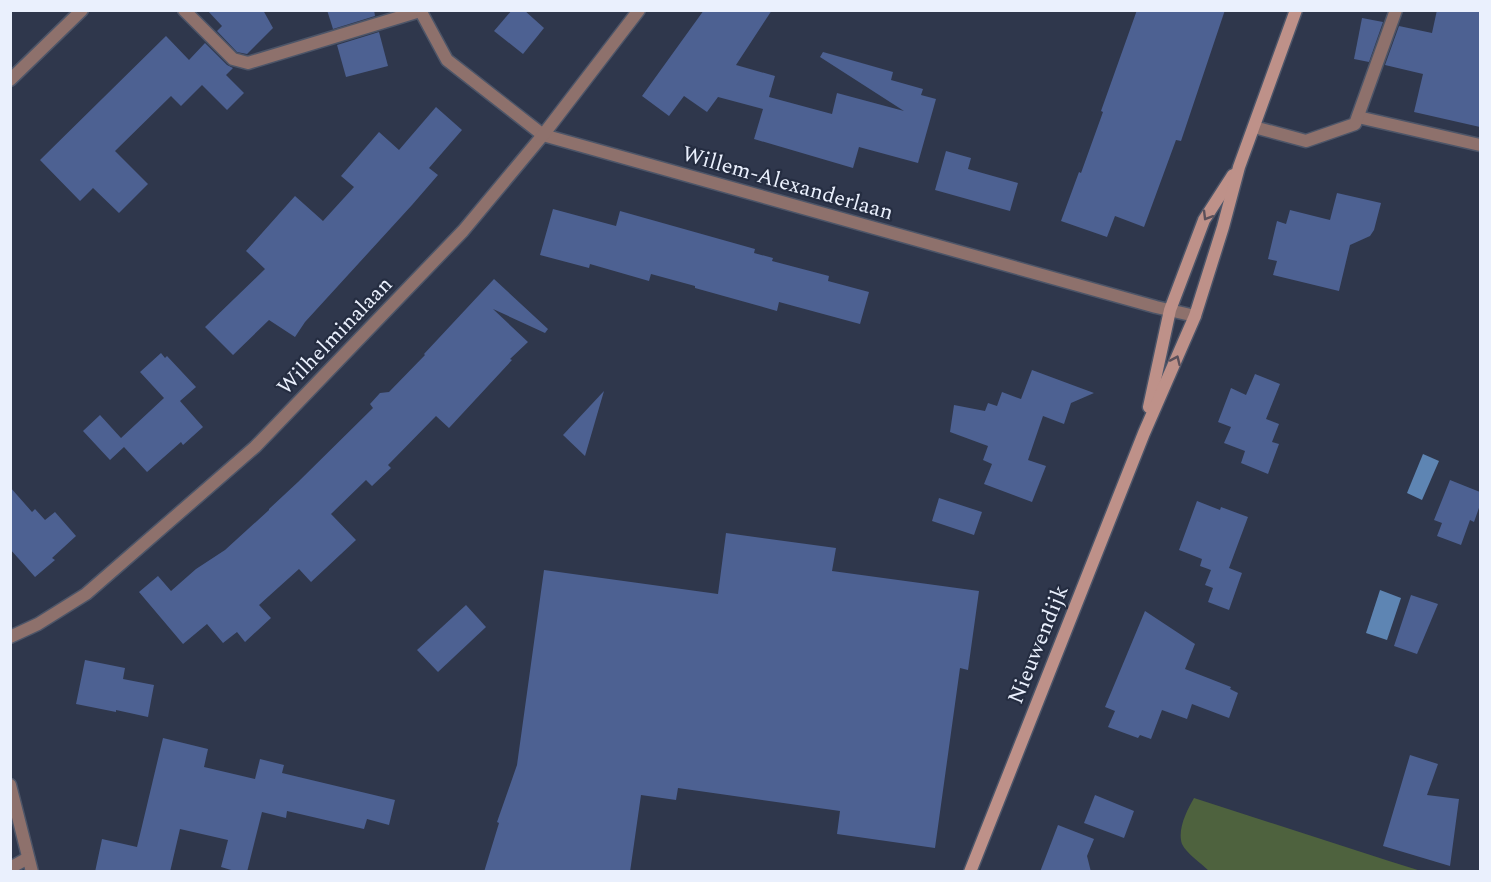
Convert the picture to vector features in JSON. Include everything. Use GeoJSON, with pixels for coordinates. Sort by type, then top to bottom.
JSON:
{"type":"FeatureCollection","features":[{"type":"Feature","properties":{"kind":"main road"},"geometry":{"type":"LineString","coordinates":[[1239,167],[1296,10]]}},
{"type":"Feature","properties":{"kind":"main road","name":"Nieuwendijk"},"geometry":{"type":"LineString","coordinates":[[1144,433],[1170,310],[1204,220],[1239,167]]}},
{"type":"Feature","properties":{"kind":"main road","name":"Nieuwendijk"},"geometry":{"type":"LineString","coordinates":[[970,872],[1144,433],[1195,316],[1239,167]]}},
{"type":"Feature","properties":{"kind":"street"},"geometry":{"type":"LineString","coordinates":[[10,80],[82,10]]}},
{"type":"Feature","properties":{"kind":"street"},"geometry":{"type":"LineString","coordinates":[[184,10],[233,59],[248,63],[420,11]]}},
{"type":"Feature","properties":{"kind":"street","name":"Wilhelminalaan"},"geometry":{"type":"LineString","coordinates":[[10,638],[38,624],[86,594],[255,447],[463,231],[543,135],[639,10]]}},
{"type":"Feature","properties":{"kind":"street"},"geometry":{"type":"LineString","coordinates":[[1254,127],[1306,141],[1354,124],[1396,10]]}},
{"type":"Feature","properties":{"kind":"street","name":"Willem-Alexanderlaan"},"geometry":{"type":"LineString","coordinates":[[420,11],[447,60],[543,135],[1195,316]]}},
{"type":"Feature","properties":{"kind":"street"},"geometry":{"type":"LineString","coordinates":[[1358,117],[1480,145]]}},
{"type":"Feature","properties":{"kind":"street"},"geometry":{"type":"LineString","coordinates":[[10,785],[32,872]]}},
{"type":"Feature","properties":{"kind":"street"},"geometry":{"type":"LineString","coordinates":[[10,868],[28,858]]}},
{"type":"Feature","properties":{"kind":"green space"},"geometry":{"type":"Polygon","coordinates":[[[1194,798],[1421,871],[1209,871],[1182,844],[1181,833],[1184,820],[1194,798]]]}},
{"type":"Feature","properties":{"kind":"water"},"geometry":{"type":"Polygon","coordinates":[[[1423,454],[1439,461],[1422,500],[1407,493],[1423,454]]]}},
{"type":"Feature","properties":{"kind":"water"},"geometry":{"type":"Polygon","coordinates":[[[1380,590],[1401,598],[1387,640],[1366,633],[1380,590]]]}},
{"type":"Feature","properties":{"kind":"building"},"geometry":{"type":"Polygon","coordinates":[[[207,10],[263,10],[273,28],[247,54],[237,52],[217,31],[222,26],[207,10]]]}},
{"type":"Feature","properties":{"kind":"building"},"geometry":{"type":"Polygon","coordinates":[[[327,10],[374,10],[375,16],[333,29],[327,10]]]}},
{"type":"Feature","properties":{"kind":"building"},"geometry":{"type":"Polygon","coordinates":[[[512,10],[524,10],[544,28],[523,54],[494,31],[512,10]]]}},
{"type":"Feature","properties":{"kind":"building"},"geometry":{"type":"Polygon","coordinates":[[[704,10],[772,10],[736,65],[775,76],[769,97],[832,114],[837,93],[904,111],[820,57],[823,52],[893,72],[891,80],[923,89],[921,95],[936,99],[918,163],[859,147],[853,168],[754,139],[763,109],[718,97],[707,112],[684,96],[669,116],[642,96],[704,10]]]}},
{"type":"Feature","properties":{"kind":"building"},"geometry":{"type":"Polygon","coordinates":[[[1137,10],[1225,10],[1181,141],[1176,140],[1144,227],[1115,216],[1107,237],[1061,221],[1103,112],[1101,111],[1137,10]]]}},
{"type":"Feature","properties":{"kind":"building"},"geometry":{"type":"Polygon","coordinates":[[[1437,10],[1480,10],[1480,127],[1414,112],[1423,74],[1385,65],[1399,26],[1432,33],[1437,10]]]}},
{"type":"Feature","properties":{"kind":"building"},"geometry":{"type":"Polygon","coordinates":[[[1362,18],[1383,22],[1369,62],[1354,59],[1362,18]]]}},
{"type":"Feature","properties":{"kind":"building"},"geometry":{"type":"Polygon","coordinates":[[[379,32],[388,66],[346,77],[337,45],[379,32]]]}},
{"type":"Feature","properties":{"kind":"building"},"geometry":{"type":"Polygon","coordinates":[[[166,36],[189,60],[205,43],[233,68],[226,75],[244,93],[227,110],[202,85],[181,106],[171,96],[115,151],[148,184],[119,213],[93,188],[80,201],[40,160],[166,36]]]}},
{"type":"Feature","properties":{"kind":"building"},"geometry":{"type":"Polygon","coordinates":[[[436,107],[462,130],[429,168],[438,175],[305,322],[295,337],[269,320],[233,355],[205,327],[265,269],[246,251],[295,196],[323,221],[354,187],[341,176],[379,132],[399,150],[436,107]]]}},
{"type":"Feature","properties":{"kind":"building"},"geometry":{"type":"Polygon","coordinates":[[[946,151],[971,158],[968,169],[1018,183],[1010,211],[935,190],[946,151]]]}},
{"type":"Feature","properties":{"kind":"building"},"geometry":{"type":"Polygon","coordinates":[[[1337,193],[1381,203],[1374,230],[1370,236],[1350,245],[1339,291],[1273,275],[1277,261],[1268,259],[1277,221],[1286,224],[1290,210],[1330,220],[1337,193]]]}},
{"type":"Feature","properties":{"kind":"building"},"geometry":{"type":"Polygon","coordinates":[[[553,209],[616,226],[620,211],[755,249],[754,253],[773,258],[772,261],[829,276],[828,281],[869,292],[860,324],[779,302],[777,311],[651,274],[649,281],[590,264],[589,268],[540,255],[553,209]]]}},
{"type":"Feature","properties":{"kind":"building"},"geometry":{"type":"Polygon","coordinates":[[[494,279],[548,329],[545,333],[493,309],[528,342],[449,428],[436,416],[388,465],[391,468],[372,486],[366,480],[331,514],[356,540],[311,582],[299,569],[259,605],[271,618],[245,642],[237,632],[223,643],[207,624],[183,644],[139,592],[158,576],[171,591],[196,569],[225,550],[373,408],[370,404],[380,393],[389,392],[494,279]]]}},
{"type":"Feature","properties":{"kind":"building"},"geometry":{"type":"Polygon","coordinates":[[[161,353],[165,358],[167,356],[196,387],[180,401],[203,427],[183,445],[181,442],[147,472],[124,447],[110,460],[83,431],[100,415],[121,438],[164,398],[140,372],[161,353]]]}},
{"type":"Feature","properties":{"kind":"building"},"geometry":{"type":"Polygon","coordinates":[[[1032,370],[1094,393],[1071,403],[1064,424],[1043,416],[1028,460],[1046,466],[1032,502],[984,484],[992,464],[983,460],[988,446],[950,432],[954,405],[985,411],[988,403],[997,406],[1002,392],[1021,399],[1032,370]]]}},
{"type":"Feature","properties":{"kind":"building"},"geometry":{"type":"Polygon","coordinates":[[[1255,374],[1280,384],[1266,419],[1279,424],[1272,442],[1279,444],[1268,474],[1241,463],[1245,451],[1224,443],[1231,427],[1218,422],[1231,388],[1246,395],[1255,374]]]}},
{"type":"Feature","properties":{"kind":"building"},"geometry":{"type":"Polygon","coordinates":[[[604,391],[585,456],[563,435],[604,391]]]}},
{"type":"Feature","properties":{"kind":"building"},"geometry":{"type":"Polygon","coordinates":[[[1450,480],[1480,492],[1480,505],[1474,522],[1470,520],[1461,545],[1437,536],[1442,523],[1434,520],[1450,480]]]}},
{"type":"Feature","properties":{"kind":"building"},"geometry":{"type":"Polygon","coordinates":[[[10,487],[32,512],[35,509],[45,520],[55,512],[76,536],[52,558],[55,560],[35,577],[10,549],[10,487]]]}},
{"type":"Feature","properties":{"kind":"building"},"geometry":{"type":"Polygon","coordinates":[[[939,498],[982,512],[974,535],[932,521],[939,498]]]}},
{"type":"Feature","properties":{"kind":"building"},"geometry":{"type":"Polygon","coordinates":[[[1197,501],[1248,517],[1229,568],[1242,573],[1229,610],[1208,602],[1213,588],[1205,585],[1211,570],[1200,566],[1202,559],[1179,550],[1197,501]]]}},
{"type":"Feature","properties":{"kind":"building"},"geometry":{"type":"Polygon","coordinates":[[[726,533],[836,548],[832,571],[979,591],[968,670],[960,668],[935,848],[837,834],[840,811],[678,788],[676,800],[641,795],[630,872],[484,872],[499,823],[497,822],[517,765],[544,570],[718,594],[726,533]]]}},
{"type":"Feature","properties":{"kind":"building"},"geometry":{"type":"Polygon","coordinates":[[[1411,595],[1438,604],[1417,654],[1394,646],[1411,595]]]}},
{"type":"Feature","properties":{"kind":"building"},"geometry":{"type":"Polygon","coordinates":[[[466,605],[486,627],[438,672],[417,650],[466,605]]]}},
{"type":"Feature","properties":{"kind":"building"},"geometry":{"type":"Polygon","coordinates":[[[1145,611],[1195,644],[1185,669],[1231,687],[1230,689],[1238,693],[1229,718],[1192,704],[1187,719],[1162,710],[1151,739],[1140,735],[1138,738],[1108,727],[1115,711],[1105,707],[1145,611]]]}},
{"type":"Feature","properties":{"kind":"building"},"geometry":{"type":"Polygon","coordinates":[[[85,660],[125,668],[123,679],[154,685],[148,717],[76,704],[85,660]]]}},
{"type":"Feature","properties":{"kind":"building"},"geometry":{"type":"Polygon","coordinates":[[[163,738],[208,749],[204,767],[255,779],[260,759],[284,765],[282,773],[395,800],[389,825],[367,819],[364,829],[287,811],[286,818],[262,812],[247,872],[221,867],[228,840],[180,829],[170,872],[95,872],[102,839],[137,847],[163,738]]]}},
{"type":"Feature","properties":{"kind":"building"},"geometry":{"type":"Polygon","coordinates":[[[1410,755],[1438,764],[1427,795],[1459,799],[1450,866],[1383,846],[1410,755]]]}},
{"type":"Feature","properties":{"kind":"building"},"geometry":{"type":"Polygon","coordinates":[[[1095,795],[1134,811],[1124,838],[1084,823],[1095,795]]]}},
{"type":"Feature","properties":{"kind":"building"},"geometry":{"type":"Polygon","coordinates":[[[1058,825],[1094,839],[1087,856],[1091,872],[1040,872],[1058,825]]]}}]}
